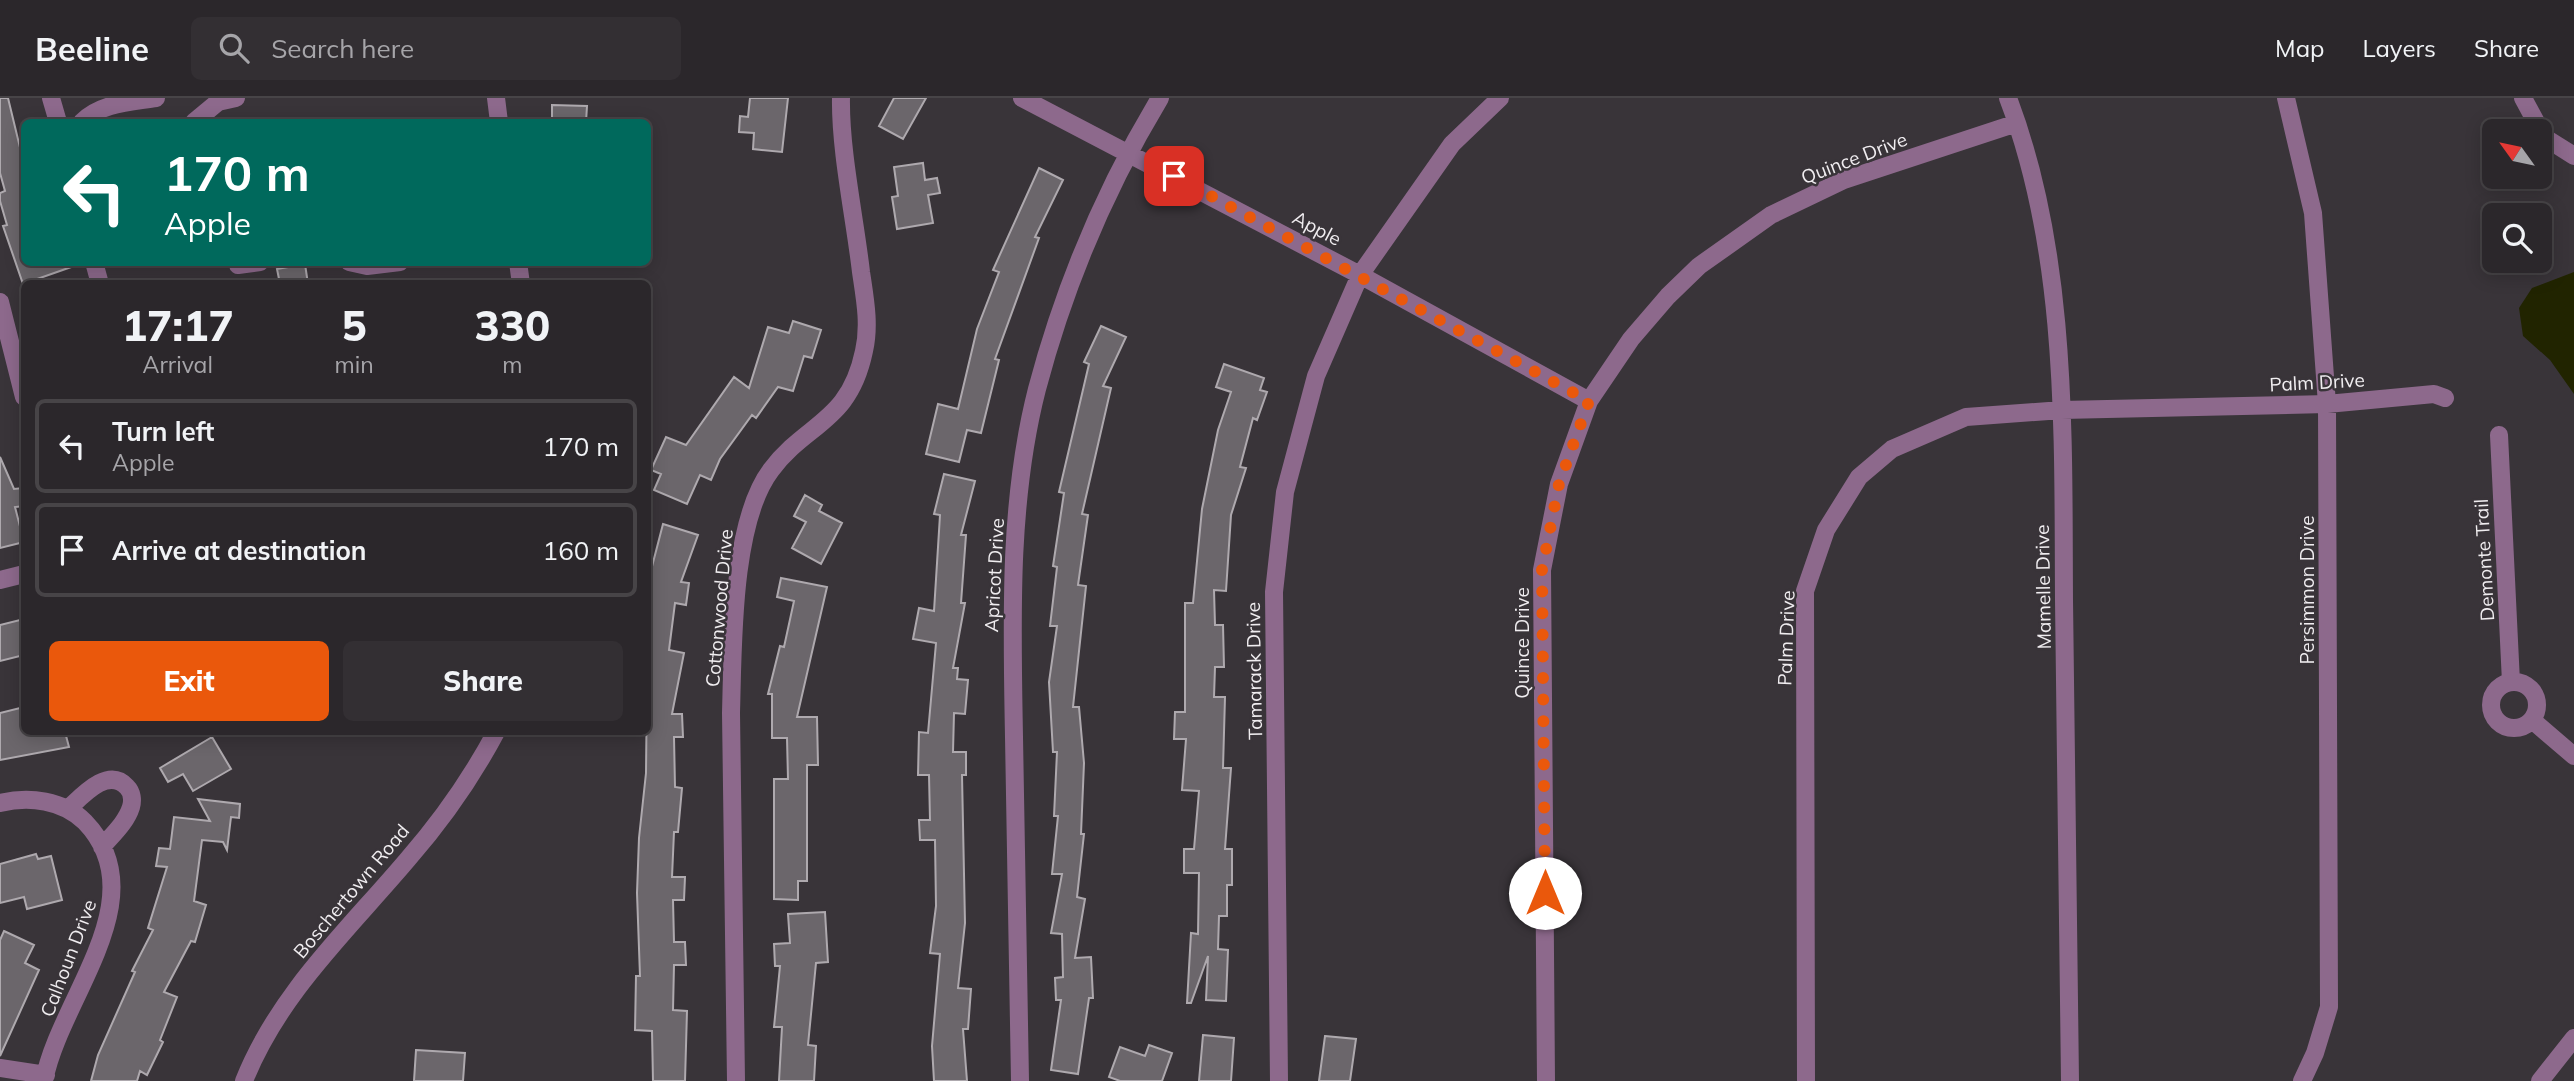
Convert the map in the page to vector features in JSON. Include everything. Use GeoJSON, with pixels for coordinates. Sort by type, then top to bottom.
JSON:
{"type":"FeatureCollection","features":[{"type":"Feature","properties":{"kind":"street"},"geometry":{"type":"LineString","coordinates":[[51,98],[57,119]]}},
{"type":"Feature","properties":{"kind":"street"},"geometry":{"type":"LineString","coordinates":[[85,119],[90,113],[118,104],[156,98]]}},
{"type":"Feature","properties":{"kind":"street"},"geometry":{"type":"LineString","coordinates":[[200,98],[227,100]]}},
{"type":"Feature","properties":{"kind":"street"},"geometry":{"type":"LineString","coordinates":[[496,98],[499,119]]}},
{"type":"Feature","properties":{"kind":"street","name":"Cottonwood Drive"},"geometry":{"type":"LineString","coordinates":[[736,1081],[731,713],[733,656],[749,514],[772,469],[833,415],[850,392],[867,334],[841,98]]}},
{"type":"Feature","properties":{"kind":"street","name":"Apple"},"geometry":{"type":"LineString","coordinates":[[1022,98],[1128,151],[1589,401]]}},
{"type":"Feature","properties":{"kind":"street","name":"Apricot Drive"},"geometry":{"type":"LineString","coordinates":[[1020,1081],[1012,586],[1021,486],[1037,391],[1060,316],[1093,224],[1128,151],[1160,98]]}},
{"type":"Feature","properties":{"kind":"street","name":"Tamarack Drive"},"geometry":{"type":"LineString","coordinates":[[1279,1081],[1274,593],[1285,492],[1312,389],[1360,275],[1452,144],[1500,98]]}},
{"type":"Feature","properties":{"kind":"street","name":"Mamelle Drive"},"geometry":{"type":"LineString","coordinates":[[2008,98],[2017,123],[2051,265],[2062,410],[2070,1081]]}},
{"type":"Feature","properties":{"kind":"street","name":"Persimmon Drive"},"geometry":{"type":"LineString","coordinates":[[2286,98],[2313,213],[2327,404],[2329,1007],[2315,1053],[2302,1081]]}},
{"type":"Feature","properties":{"kind":"street"},"geometry":{"type":"LineString","coordinates":[[2523,98],[2544,137],[2574,156]]}},
{"type":"Feature","properties":{"kind":"street"},"geometry":{"type":"LineString","coordinates":[[198,119],[227,100]]}},
{"type":"Feature","properties":{"kind":"street","name":"Quince Drive"},"geometry":{"type":"LineString","coordinates":[[1546,1081],[1542,570],[1559,484],[1589,401],[1631,339],[1668,296],[1699,266],[1771,215],[1844,180],[2017,123]]}},
{"type":"Feature","properties":{"kind":"street"},"geometry":{"type":"LineString","coordinates":[[0,302],[21,385]]}},
{"type":"Feature","properties":{"kind":"street","name":"Palm Drive"},"geometry":{"type":"LineString","coordinates":[[1805,1081],[1805,591],[1826,530],[1859,477],[1892,449],[1966,417],[2062,410],[2327,404],[2434,394],[2445,398]]}},
{"type":"Feature","properties":{"kind":"street","name":"Demonte Trail"},"geometry":{"type":"LineString","coordinates":[[2499,435],[2511,682]]}},
{"type":"Feature","properties":{"kind":"street"},"geometry":{"type":"LineString","coordinates":[[0,580],[21,574]]}},
{"type":"Feature","properties":{"kind":"street"},"geometry":{"type":"LineString","coordinates":[[2511,682],[2526,686],[2536,698],[2536,713],[2532,720],[2518,728],[2511,728],[2494,716],[2493,695],[2511,682]]}},
{"type":"Feature","properties":{"kind":"street"},"geometry":{"type":"LineString","coordinates":[[2532,720],[2574,756]]}},
{"type":"Feature","properties":{"kind":"street","name":"Boschertown Road"},"geometry":{"type":"LineString","coordinates":[[244,1081],[255,1053],[286,1001],[410,858],[470,777],[494,735]]}},
{"type":"Feature","properties":{"kind":"street"},"geometry":{"type":"LineString","coordinates":[[68,809],[85,793],[106,780],[115,780],[126,785],[132,794],[131,807],[125,820],[102,847]]}},
{"type":"Feature","properties":{"kind":"street","name":"Calhoun Drive"},"geometry":{"type":"LineString","coordinates":[[0,803],[14,800],[46,801],[74,812],[98,836],[112,871],[113,898],[105,926],[45,1078]]}},
{"type":"Feature","properties":{"kind":"street"},"geometry":{"type":"LineString","coordinates":[[2540,1081],[2574,1038]]}},
{"type":"Feature","properties":{"kind":"street"},"geometry":{"type":"LineString","coordinates":[[0,1068],[45,1078]]}},
{"type":"Feature","properties":{"kind":"shaded area"},"geometry":{"type":"Polygon","coordinates":[[[2574,272],[2574,394],[2550,360],[2523,336],[2519,308],[2532,288],[2574,272]]]}},
{"type":"Feature","properties":{"kind":"building"},"geometry":{"type":"Polygon","coordinates":[[[0,98],[8,98],[21,152],[21,266],[74,266],[34,280],[22,280],[3,226],[7,225],[0,201],[0,193],[5,191],[0,173],[0,98]]]}},
{"type":"Feature","properties":{"kind":"building"},"geometry":{"type":"Polygon","coordinates":[[[750,98],[788,98],[782,152],[753,149],[754,133],[739,132],[740,116],[748,117],[750,98]]]}},
{"type":"Feature","properties":{"kind":"building"},"geometry":{"type":"Polygon","coordinates":[[[894,98],[926,98],[903,139],[879,126],[894,98]]]}},
{"type":"Feature","properties":{"kind":"building"},"geometry":{"type":"Polygon","coordinates":[[[552,105],[587,106],[586,119],[552,119],[552,105]]]}},
{"type":"Feature","properties":{"kind":"building"},"geometry":{"type":"Polygon","coordinates":[[[923,163],[925,180],[937,178],[940,193],[928,195],[933,223],[897,229],[892,197],[898,196],[894,167],[923,163]]]}},
{"type":"Feature","properties":{"kind":"building"},"geometry":{"type":"Polygon","coordinates":[[[1039,168],[1063,180],[1035,237],[1039,238],[995,359],[999,360],[981,433],[967,430],[959,462],[926,454],[938,404],[958,409],[977,329],[999,272],[993,270],[1039,168]]]}},
{"type":"Feature","properties":{"kind":"building"},"geometry":{"type":"Polygon","coordinates":[[[305,266],[307,280],[279,280],[277,269],[305,266]]]}},
{"type":"Feature","properties":{"kind":"building"},"geometry":{"type":"Polygon","coordinates":[[[793,321],[821,330],[812,358],[804,356],[793,391],[778,387],[756,418],[752,415],[720,459],[711,480],[700,475],[687,504],[654,490],[661,474],[651,470],[666,437],[686,445],[734,377],[749,388],[768,327],[789,333],[793,321]]]}},
{"type":"Feature","properties":{"kind":"building"},"geometry":{"type":"Polygon","coordinates":[[[1101,326],[1126,337],[1103,386],[1111,388],[1082,514],[1088,515],[1078,585],[1086,586],[1073,707],[1079,707],[1084,763],[1081,834],[1084,834],[1077,897],[1085,899],[1075,958],[1091,957],[1093,998],[1089,998],[1078,1074],[1051,1070],[1061,1000],[1056,1000],[1055,978],[1063,977],[1062,934],[1051,933],[1062,874],[1052,874],[1058,816],[1054,816],[1057,752],[1053,752],[1049,682],[1057,626],[1050,626],[1057,567],[1053,566],[1064,493],[1059,492],[1089,364],[1084,362],[1101,326]]]}},
{"type":"Feature","properties":{"kind":"building"},"geometry":{"type":"Polygon","coordinates":[[[1224,364],[1264,378],[1260,390],[1267,392],[1257,420],[1253,418],[1240,467],[1246,468],[1231,515],[1226,591],[1214,590],[1215,625],[1223,625],[1224,667],[1215,667],[1214,697],[1225,697],[1223,768],[1231,768],[1225,849],[1232,849],[1232,885],[1227,885],[1227,916],[1219,916],[1218,949],[1228,950],[1226,1001],[1206,1000],[1208,956],[1191,1003],[1187,1003],[1191,933],[1198,934],[1199,873],[1184,873],[1184,849],[1194,849],[1199,791],[1182,790],[1186,739],[1174,739],[1175,712],[1185,712],[1185,603],[1193,603],[1202,509],[1218,430],[1231,392],[1216,387],[1224,364]]]}},
{"type":"Feature","properties":{"kind":"building"},"geometry":{"type":"Polygon","coordinates":[[[0,457],[14,489],[21,488],[21,506],[15,507],[21,543],[0,548],[0,457]]]}},
{"type":"Feature","properties":{"kind":"building"},"geometry":{"type":"Polygon","coordinates":[[[944,474],[975,481],[961,535],[966,535],[961,603],[965,603],[953,668],[958,668],[957,679],[968,680],[965,714],[954,713],[953,752],[966,752],[966,775],[962,775],[965,923],[958,988],[971,989],[968,1029],[963,1029],[967,1081],[934,1081],[932,1046],[940,954],[930,953],[936,906],[935,840],[920,840],[919,820],[930,820],[929,775],[918,775],[919,732],[928,733],[936,643],[913,639],[919,608],[934,611],[940,515],[934,514],[944,474]]]}},
{"type":"Feature","properties":{"kind":"building"},"geometry":{"type":"Polygon","coordinates":[[[805,495],[822,505],[819,511],[842,523],[821,564],[792,548],[806,522],[794,516],[805,495]]]}},
{"type":"Feature","properties":{"kind":"building"},"geometry":{"type":"Polygon","coordinates":[[[663,524],[698,535],[681,582],[689,583],[686,605],[675,603],[669,650],[684,653],[672,714],[682,714],[683,737],[674,737],[675,787],[682,788],[678,832],[674,832],[672,877],[685,877],[684,900],[673,900],[674,942],[685,942],[686,965],[674,965],[673,1010],[687,1011],[685,1081],[653,1081],[652,1031],[635,1030],[636,976],[640,976],[637,893],[639,838],[646,773],[646,735],[651,735],[651,570],[663,524]]]}},
{"type":"Feature","properties":{"kind":"building"},"geometry":{"type":"Polygon","coordinates":[[[781,578],[827,587],[797,717],[817,717],[818,765],[807,765],[807,881],[798,881],[798,900],[774,899],[774,779],[788,779],[787,738],[772,738],[772,694],[768,694],[780,646],[784,647],[794,601],[777,597],[781,578]]]}},
{"type":"Feature","properties":{"kind":"building"},"geometry":{"type":"Polygon","coordinates":[[[21,620],[21,656],[0,661],[0,625],[21,620]]]}},
{"type":"Feature","properties":{"kind":"building"},"geometry":{"type":"Polygon","coordinates":[[[21,708],[21,735],[66,735],[69,747],[0,760],[0,713],[21,708]]]}},
{"type":"Feature","properties":{"kind":"building"},"geometry":{"type":"Polygon","coordinates":[[[212,737],[231,769],[193,791],[183,774],[168,782],[160,768],[212,737]]]}},
{"type":"Feature","properties":{"kind":"building"},"geometry":{"type":"Polygon","coordinates":[[[198,799],[240,804],[239,818],[231,817],[227,850],[223,842],[202,840],[194,901],[206,905],[195,942],[191,941],[164,992],[177,997],[160,1040],[163,1042],[147,1075],[140,1071],[137,1081],[91,1081],[98,1055],[135,972],[132,971],[153,930],[148,928],[167,867],[156,866],[159,848],[170,849],[174,817],[210,821],[198,799]]]}},
{"type":"Feature","properties":{"kind":"building"},"geometry":{"type":"Polygon","coordinates":[[[36,854],[38,859],[51,856],[62,900],[27,909],[24,897],[0,903],[0,864],[36,854]]]}},
{"type":"Feature","properties":{"kind":"building"},"geometry":{"type":"Polygon","coordinates":[[[825,912],[828,962],[816,963],[808,1045],[816,1046],[814,1081],[779,1081],[782,1027],[774,1027],[780,966],[775,966],[774,944],[790,943],[788,914],[825,912]]]}},
{"type":"Feature","properties":{"kind":"building"},"geometry":{"type":"Polygon","coordinates":[[[4,931],[34,945],[25,963],[39,970],[0,1056],[0,940],[4,931]]]}},
{"type":"Feature","properties":{"kind":"building"},"geometry":{"type":"Polygon","coordinates":[[[1203,1035],[1234,1038],[1231,1081],[1199,1081],[1203,1035]]]}},
{"type":"Feature","properties":{"kind":"building"},"geometry":{"type":"Polygon","coordinates":[[[1325,1036],[1356,1039],[1350,1081],[1319,1081],[1325,1036]]]}},
{"type":"Feature","properties":{"kind":"building"},"geometry":{"type":"Polygon","coordinates":[[[1149,1045],[1172,1053],[1162,1081],[1120,1081],[1109,1077],[1120,1047],[1145,1056],[1149,1045]]]}},
{"type":"Feature","properties":{"kind":"building"},"geometry":{"type":"Polygon","coordinates":[[[416,1050],[465,1053],[463,1081],[414,1081],[416,1050]]]}},
{"type":"Feature","properties":{"kind":"route"},"geometry":{"type":"LineString","coordinates":[[1174,176],[1589,401],[1559,484],[1542,570],[1545,893]]}}]}
